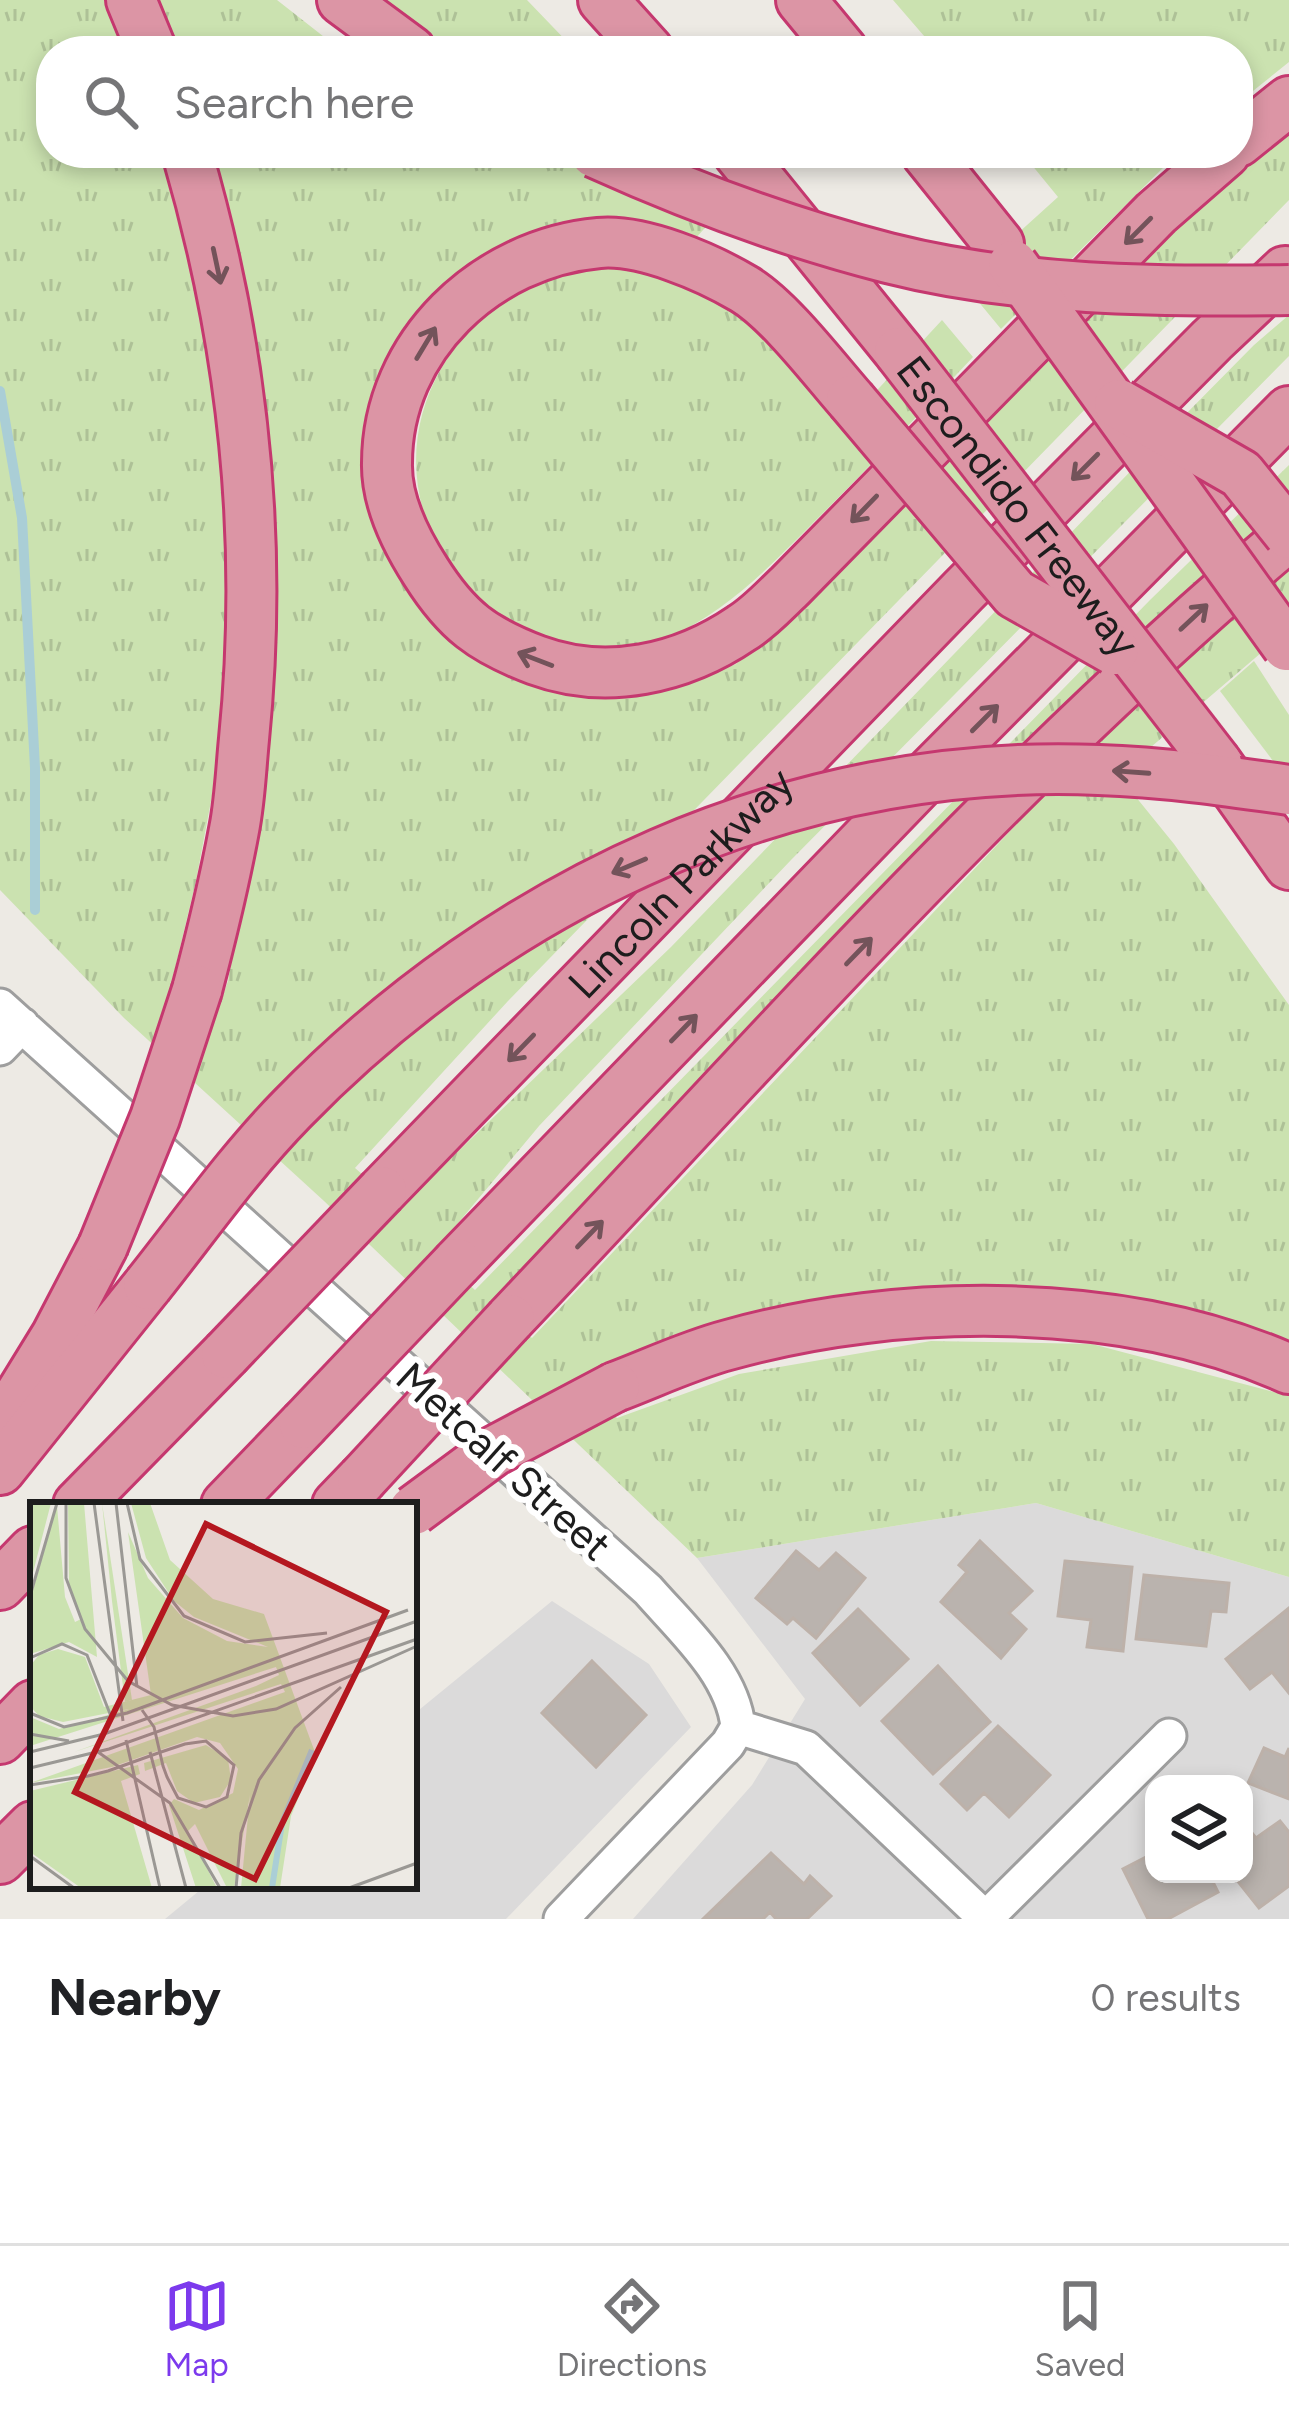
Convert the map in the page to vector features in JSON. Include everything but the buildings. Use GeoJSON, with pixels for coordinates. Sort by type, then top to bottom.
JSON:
{"type":"FeatureCollection","features":[{"type":"Feature","properties":{"kind":"highway"},"geometry":{"type":"LineString","coordinates":[[131,0],[146,36]]}},
{"type":"Feature","properties":{"kind":"highway"},"geometry":{"type":"LineString","coordinates":[[342,0],[391,36]]}},
{"type":"Feature","properties":{"kind":"highway"},"geometry":{"type":"LineString","coordinates":[[603,0],[635,36]]}},
{"type":"Feature","properties":{"kind":"highway"},"geometry":{"type":"LineString","coordinates":[[801,0],[831,36]]}},
{"type":"Feature","properties":{"kind":"highway"},"geometry":{"type":"LineString","coordinates":[[1253,130],[1289,101]]}},
{"type":"Feature","properties":{"kind":"highway"},"geometry":{"type":"LineString","coordinates":[[0,1427],[56,1336],[103,1246],[155,1118],[196,990],[235,825],[253,585],[248,467],[233,340],[191,168]]}},
{"type":"Feature","properties":{"kind":"highway"},"geometry":{"type":"LineString","coordinates":[[629,168],[709,204],[891,259],[1037,283],[1169,292],[1289,290]]}},
{"type":"Feature","properties":{"kind":"highway","name":"Escondido Freeway"},"geometry":{"type":"LineString","coordinates":[[750,168],[899,352],[1216,763],[1289,866]]}},
{"type":"Feature","properties":{"kind":"highway"},"geometry":{"type":"LineString","coordinates":[[938,168],[999,244],[1288,647]]}},
{"type":"Feature","properties":{"kind":"highway"},"geometry":{"type":"LineString","coordinates":[[1134,661],[1015,594],[907,467],[851,400],[748,291],[674,255],[603,242],[541,254],[485,281],[431,331],[396,398],[386,465],[403,536],[444,600],[492,643],[556,667],[607,675],[677,663],[743,628],[790,586],[907,467],[1156,213],[1208,168]]}},
{"type":"Feature","properties":{"kind":"highway","name":"Lincoln Parkway"},"geometry":{"type":"LineString","coordinates":[[81,1502],[980,574],[1289,268]]}},
{"type":"Feature","properties":{"kind":"highway"},"geometry":{"type":"LineString","coordinates":[[349,1492],[1032,770],[1209,603],[1289,535],[1241,474],[1108,398]]}},
{"type":"Feature","properties":{"kind":"highway"},"geometry":{"type":"LineString","coordinates":[[229,1502],[919,784],[1289,411]]}},
{"type":"Feature","properties":{"kind":"highway"},"geometry":{"type":"LineString","coordinates":[[0,1470],[262,1142],[357,1046],[496,939],[610,874],[762,817],[838,794],[911,780],[1095,770],[1289,790]]}},
{"type":"Feature","properties":{"kind":"highway"},"geometry":{"type":"LineString","coordinates":[[417,1508],[494,1451],[615,1387],[726,1345],[840,1321],[923,1310],[1151,1325],[1289,1369]]}},
{"type":"Feature","properties":{"kind":"highway"},"geometry":{"type":"LineString","coordinates":[[0,1585],[30,1554]]}},
{"type":"Feature","properties":{"kind":"highway"},"geometry":{"type":"LineString","coordinates":[[0,1739],[30,1708]]}},
{"type":"Feature","properties":{"kind":"highway"},"geometry":{"type":"LineString","coordinates":[[0,1859],[30,1829]]}},
{"type":"Feature","properties":{"kind":"highway"},"geometry":{"type":"LineString","coordinates":[[0,1875],[30,1849]]}},
{"type":"Feature","properties":{"kind":"street","name":"Metcalf Street"},"geometry":{"type":"LineString","coordinates":[[7,1026],[647,1590],[712,1666],[736,1703],[739,1727]]}},
{"type":"Feature","properties":{"kind":"street"},"geometry":{"type":"LineString","coordinates":[[561,1919],[739,1727],[806,1748],[986,1919],[1168,1736]]}},
{"type":"Feature","properties":{"kind":"shaded area"},"geometry":{"type":"Polygon","coordinates":[[[1036,1503],[1289,1577],[1289,1919],[633,1919],[752,1785],[805,1699],[697,1558],[1036,1503]]]}},
{"type":"Feature","properties":{"kind":"shaded area"},"geometry":{"type":"Polygon","coordinates":[[[552,1601],[649,1664],[691,1727],[506,1919],[165,1919],[201,1889],[417,1889],[417,1712],[552,1601]]]}},
{"type":"Feature","properties":{"kind":"green space"},"geometry":{"type":"Polygon","coordinates":[[[0,0],[104,0],[120,36],[36,36],[36,168],[167,168],[215,368],[231,564],[217,769],[167,1002],[207,1041],[228,981],[258,794],[204,168],[688,168],[708,189],[711,221],[695,239],[611,227],[405,341],[412,592],[630,689],[684,685],[736,664],[1147,248],[1240,168],[1253,168],[1253,157],[1289,126],[1289,200],[508,1001],[355,1168],[400,1207],[671,947],[1177,423],[1289,315],[1289,356],[791,860],[539,1126],[434,1252],[475,1290],[1150,600],[1289,465],[1289,511],[495,1304],[532,1338],[1078,759],[1211,632],[1289,567],[1289,629],[1137,759],[1127,786],[1289,1005],[1289,1347],[1072,1291],[994,1284],[943,1286],[835,1299],[728,1322],[635,1353],[578,1382],[617,1418],[739,1374],[931,1341],[1092,1344],[1289,1396],[1289,1577],[1036,1503],[697,1558],[324,1201],[124,1018],[0,890],[0,0]]]}},
{"type":"Feature","properties":{"kind":"green space"},"geometry":{"type":"Polygon","coordinates":[[[148,0],[277,0],[323,36],[163,36],[148,0]]]}},
{"type":"Feature","properties":{"kind":"green space"},"geometry":{"type":"Polygon","coordinates":[[[379,0],[527,0],[562,36],[434,36],[379,0]]]}},
{"type":"Feature","properties":{"kind":"green space"},"geometry":{"type":"Polygon","coordinates":[[[893,0],[1289,0],[1289,62],[1253,91],[1253,36],[924,36],[893,0]]]}},
{"type":"Feature","properties":{"kind":"green space"},"geometry":{"type":"Polygon","coordinates":[[[1034,168],[1163,168],[1001,329],[963,283],[1058,197],[1034,168]]]}},
{"type":"Feature","properties":{"kind":"green space"},"geometry":{"type":"Polygon","coordinates":[[[608,265],[650,273],[715,301],[767,343],[843,427],[942,320],[973,357],[781,555],[709,615],[651,644],[576,646],[522,630],[462,582],[436,543],[421,501],[416,459],[421,418],[436,378],[459,342],[491,311],[530,285],[558,274],[608,265]]]}},
{"type":"Feature","properties":{"kind":"green space"},"geometry":{"type":"Polygon","coordinates":[[[1254,661],[1289,715],[1289,782],[1220,691],[1254,661]]]}},
{"type":"Feature","properties":{"kind":"waterway"},"geometry":{"type":"LineString","coordinates":[[0,391],[22,518],[35,768],[35,910]]}}]}
